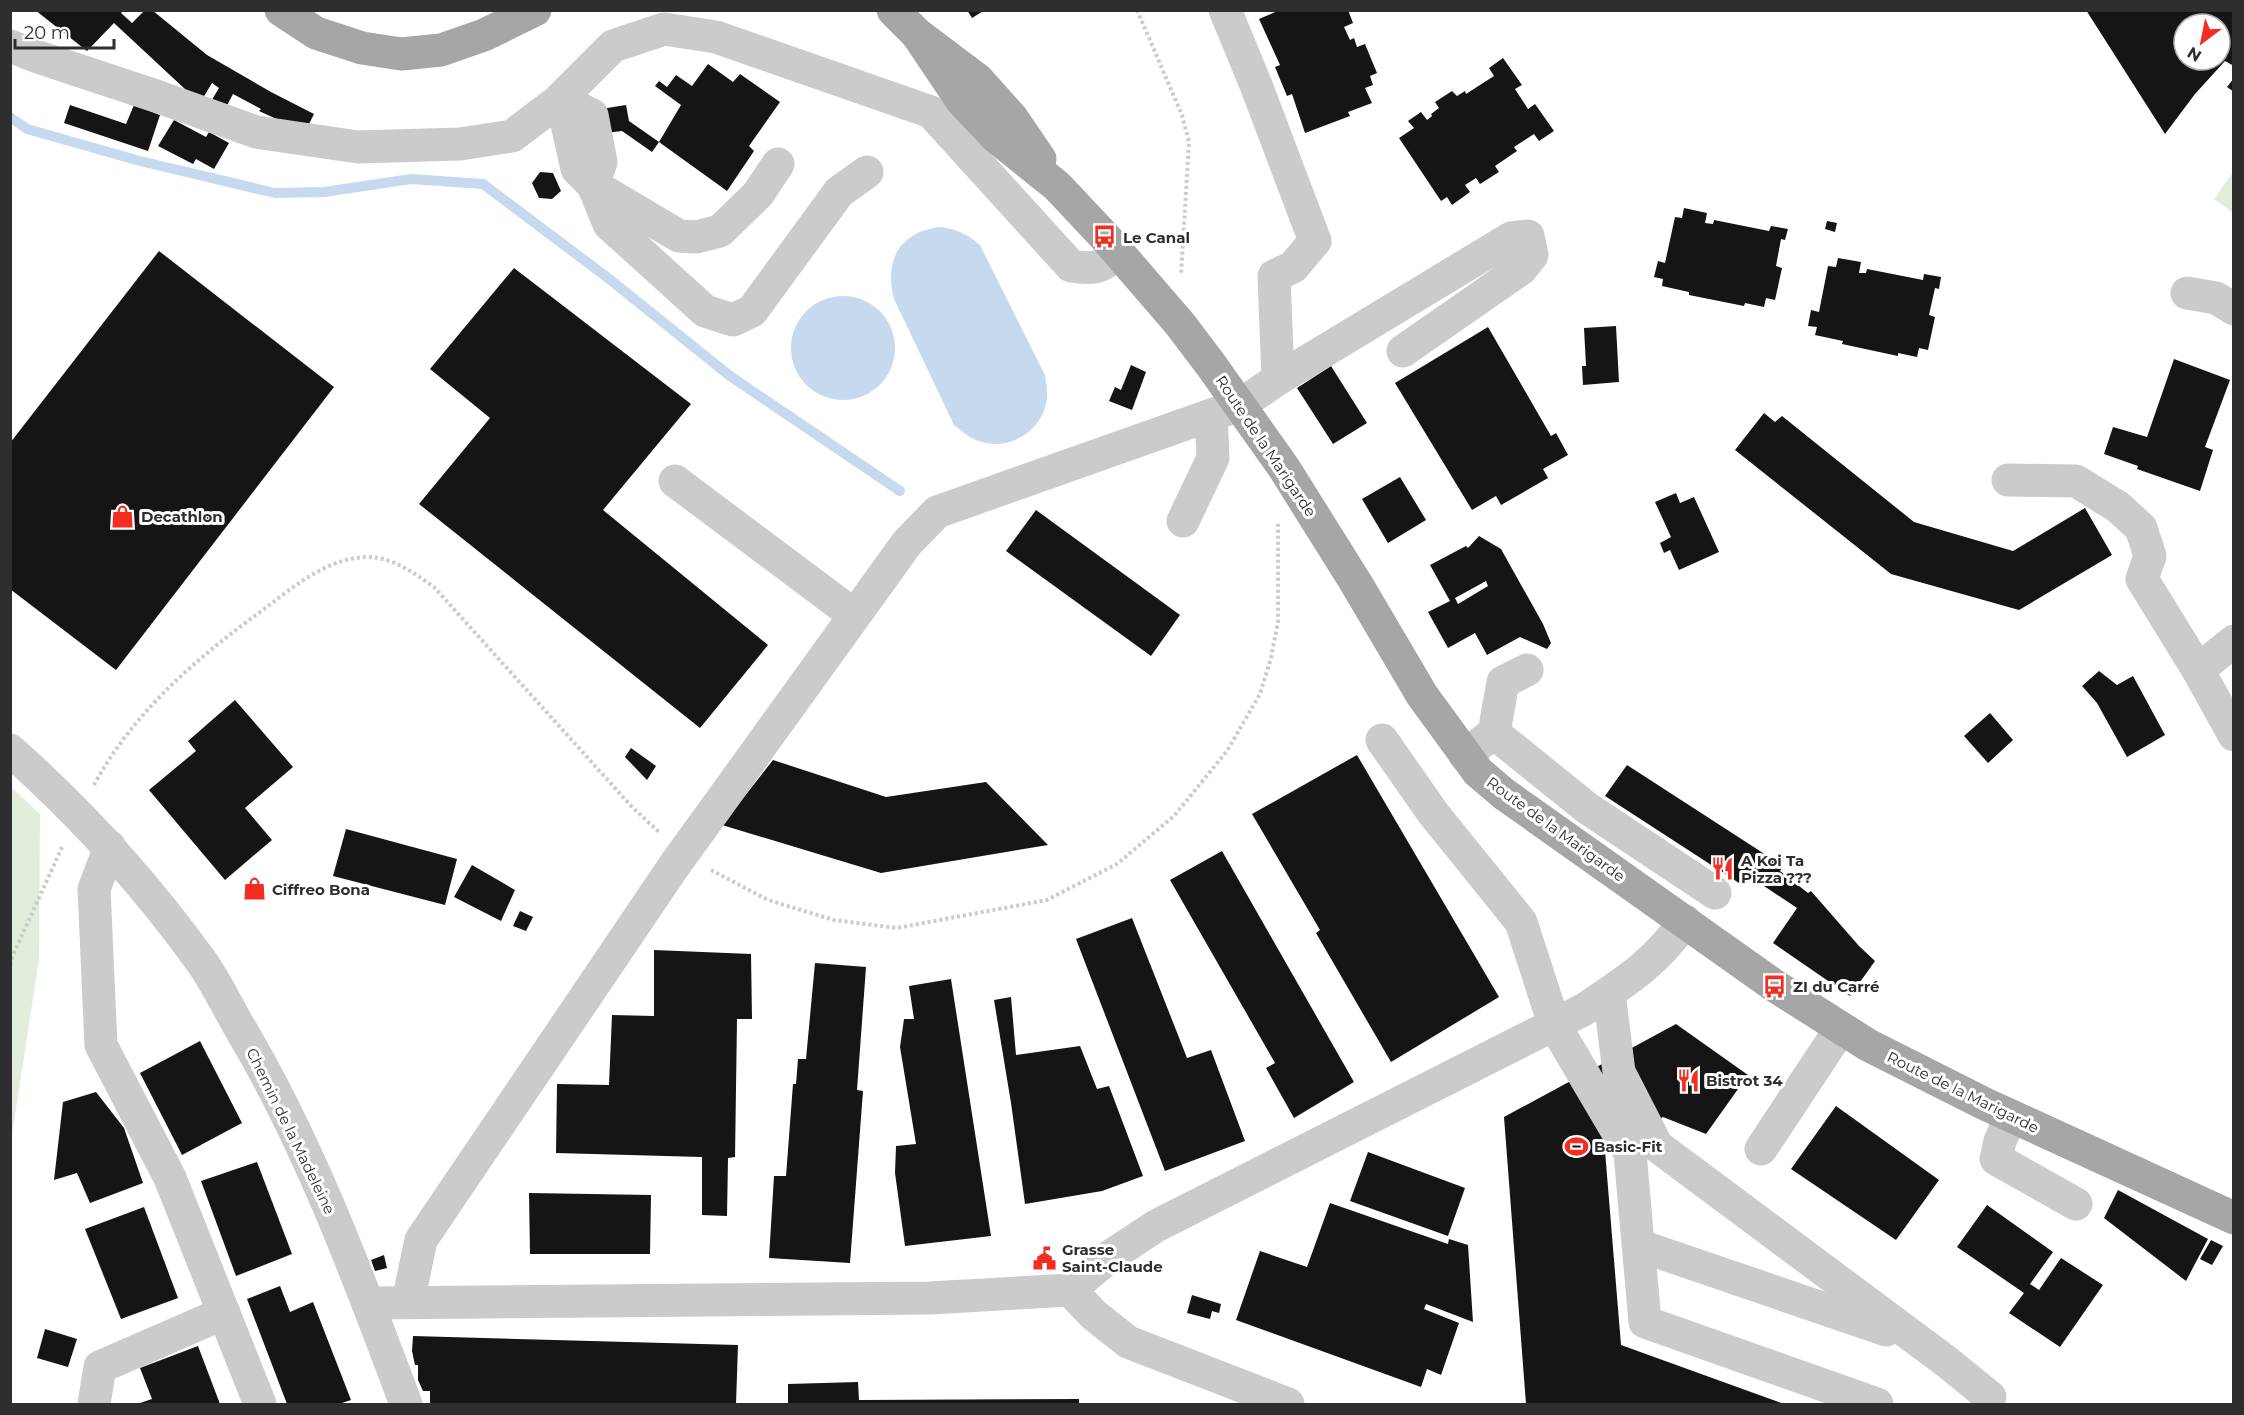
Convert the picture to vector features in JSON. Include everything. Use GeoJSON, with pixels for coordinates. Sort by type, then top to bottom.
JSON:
{"type":"FeatureCollection","features":[{"type":"Feature","properties":{"kind":"main road"},"geometry":{"type":"LineString","coordinates":[[281,10],[316,33],[362,48],[401,54],[441,50],[484,35],[535,10]]}},
{"type":"Feature","properties":{"kind":"main road","name":"Route de la Marigarde"},"geometry":{"type":"LineString","coordinates":[[893,10],[917,34],[962,101],[996,137],[1057,186],[1119,252],[1180,324],[1226,410],[1302,496],[1422,695],[1478,772],[1504,794],[1775,986],[1868,1045],[2011,1116],[2234,1218]]}},
{"type":"Feature","properties":{"kind":"street"},"geometry":{"type":"LineString","coordinates":[[1225,10],[1315,241],[1293,267],[1274,276],[1278,378]]}},
{"type":"Feature","properties":{"kind":"street"},"geometry":{"type":"LineString","coordinates":[[10,46],[256,132],[358,147],[460,144],[512,136],[557,102],[572,98],[613,46],[664,29],[716,37],[931,112],[1071,266],[1100,267],[1119,252]]}},
{"type":"Feature","properties":{"kind":"street"},"geometry":{"type":"LineString","coordinates":[[572,98],[591,115],[601,162],[593,185],[609,224],[705,311],[733,320],[752,311],[839,192],[867,172]]}},
{"type":"Feature","properties":{"kind":"street"},"geometry":{"type":"LineString","coordinates":[[593,185],[679,236],[696,237],[720,231],[758,194],[778,164]]}},
{"type":"Feature","properties":{"kind":"street"},"geometry":{"type":"LineString","coordinates":[[408,1302],[422,1240],[671,851],[700,830],[907,543],[937,512],[1226,410],[1511,238],[1528,236],[1532,255],[1521,269],[1403,351]]}},
{"type":"Feature","properties":{"kind":"street"},"geometry":{"type":"LineString","coordinates":[[2187,293],[2216,298],[2234,309]]}},
{"type":"Feature","properties":{"kind":"street"},"geometry":{"type":"LineString","coordinates":[[1184,522],[1213,458],[1226,410]]}},
{"type":"Feature","properties":{"kind":"street"},"geometry":{"type":"LineString","coordinates":[[2008,480],[2076,482],[2118,507],[2141,528],[2150,556],[2142,579],[2198,670],[2234,735]]}},
{"type":"Feature","properties":{"kind":"street"},"geometry":{"type":"LineString","coordinates":[[675,482],[854,615]]}},
{"type":"Feature","properties":{"kind":"street"},"geometry":{"type":"LineString","coordinates":[[2198,670],[2234,641]]}},
{"type":"Feature","properties":{"kind":"street"},"geometry":{"type":"LineString","coordinates":[[1465,755],[1494,733],[1503,682],[1527,670]]}},
{"type":"Feature","properties":{"kind":"street"},"geometry":{"type":"LineString","coordinates":[[1494,733],[1587,808],[1715,893]]}},
{"type":"Feature","properties":{"kind":"street"},"geometry":{"type":"LineString","coordinates":[[1382,740],[1433,813],[1521,922],[1554,1024],[1630,1153],[1645,1322],[1877,1404]]}},
{"type":"Feature","properties":{"kind":"street","name":"Chemin de la Madeleine"},"geometry":{"type":"LineString","coordinates":[[10,750],[78,814],[131,870],[202,963],[266,1071],[317,1179],[368,1303],[406,1404]]}},
{"type":"Feature","properties":{"kind":"street"},"geometry":{"type":"LineString","coordinates":[[110,847],[94,889],[101,1045],[170,1178],[260,1404]]}},
{"type":"Feature","properties":{"kind":"street"},"geometry":{"type":"LineString","coordinates":[[368,1303],[930,1299],[1070,1290],[1109,1257],[1156,1226],[1583,1010],[1650,963],[1685,921]]}},
{"type":"Feature","properties":{"kind":"street"},"geometry":{"type":"LineString","coordinates":[[1609,993],[1619,1072],[1657,1146],[1947,1362],[1990,1397],[1986,1404],[1882,1327],[1638,1245]]}},
{"type":"Feature","properties":{"kind":"street"},"geometry":{"type":"LineString","coordinates":[[1761,1149],[1841,1028]]}},
{"type":"Feature","properties":{"kind":"street"},"geometry":{"type":"LineString","coordinates":[[2011,1116],[2000,1141],[1996,1159],[2076,1204]]}},
{"type":"Feature","properties":{"kind":"street"},"geometry":{"type":"LineString","coordinates":[[1630,1165],[1707,1184]]}},
{"type":"Feature","properties":{"kind":"street"},"geometry":{"type":"LineString","coordinates":[[1070,1290],[1094,1315],[1128,1342],[1288,1404]]}},
{"type":"Feature","properties":{"kind":"street"},"geometry":{"type":"LineString","coordinates":[[94,1404],[99,1367],[224,1313]]}},
{"type":"Feature","properties":{"kind":"path"},"geometry":{"type":"LineString","coordinates":[[1137,10],[1182,115],[1189,142],[1181,280]]}},
{"type":"Feature","properties":{"kind":"path"},"geometry":{"type":"LineString","coordinates":[[710,869],[768,900],[834,920],[897,928],[1047,900],[1118,864],[1174,816],[1227,751],[1260,694],[1271,658],[1278,622],[1277,519]]}},
{"type":"Feature","properties":{"kind":"path"},"geometry":{"type":"LineString","coordinates":[[10,965],[78,814],[125,736],[167,687],[213,647],[303,580],[337,562],[369,557],[402,565],[434,587],[671,851]]}},
{"type":"Feature","properties":{"kind":"green space"},"geometry":{"type":"Polygon","coordinates":[[[2233,172],[2233,213],[2214,199],[2233,172]]]}},
{"type":"Feature","properties":{"kind":"green space"},"geometry":{"type":"Polygon","coordinates":[[[11,787],[40,814],[39,959],[11,1142],[11,787]]]}},
{"type":"Feature","properties":{"kind":"water"},"geometry":{"type":"Polygon","coordinates":[[[940,227],[961,233],[980,245],[1045,375],[1047,394],[1041,417],[1026,434],[1005,443],[982,442],[970,437],[954,425],[894,299],[891,272],[898,251],[914,235],[940,227]]]}},
{"type":"Feature","properties":{"kind":"water"},"geometry":{"type":"Polygon","coordinates":[[[843,296],[863,300],[880,311],[891,328],[895,348],[891,368],[880,385],[863,396],[843,400],[823,396],[806,385],[795,368],[791,348],[795,328],[806,311],[823,300],[843,296]]]}},
{"type":"Feature","properties":{"kind":"building"},"geometry":{"type":"Polygon","coordinates":[[[35,10],[124,10],[121,13],[132,23],[145,10],[152,10],[207,55],[314,114],[305,132],[259,111],[261,109],[233,94],[224,111],[210,103],[219,88],[212,83],[200,103],[114,23],[87,51],[35,10]]]}},
{"type":"Feature","properties":{"kind":"building"},"geometry":{"type":"Polygon","coordinates":[[[967,10],[985,10],[972,18],[967,10]]]}},
{"type":"Feature","properties":{"kind":"building"},"geometry":{"type":"Polygon","coordinates":[[[1280,10],[1348,10],[1353,23],[1344,27],[1350,40],[1354,38],[1357,47],[1365,44],[1377,73],[1370,76],[1373,85],[1365,88],[1372,103],[1348,112],[1350,116],[1305,133],[1292,94],[1287,96],[1275,67],[1280,65],[1259,19],[1280,10]]]}},
{"type":"Feature","properties":{"kind":"building"},"geometry":{"type":"Polygon","coordinates":[[[2086,10],[2234,10],[2234,66],[2232,65],[2232,12],[2172,12],[2172,72],[2215,72],[2165,134],[2086,10]]]}},
{"type":"Feature","properties":{"kind":"building"},"geometry":{"type":"Polygon","coordinates":[[[1503,58],[1522,85],[1515,89],[1528,109],[1535,104],[1554,131],[1539,141],[1534,134],[1514,147],[1517,151],[1495,166],[1499,172],[1480,184],[1476,178],[1465,185],[1470,192],[1452,205],[1447,197],[1441,201],[1399,138],[1414,128],[1408,121],[1421,112],[1427,120],[1432,116],[1431,114],[1439,108],[1435,102],[1452,91],[1457,96],[1465,91],[1466,94],[1494,76],[1489,68],[1503,58]]]}},
{"type":"Feature","properties":{"kind":"building"},"geometry":{"type":"Polygon","coordinates":[[[708,64],[733,82],[740,74],[780,102],[749,146],[754,151],[727,191],[659,142],[681,105],[655,86],[659,81],[667,87],[676,75],[692,86],[708,64]]]}},
{"type":"Feature","properties":{"kind":"building"},"geometry":{"type":"Polygon","coordinates":[[[2234,78],[2234,92],[2227,87],[2234,78]]]}},
{"type":"Feature","properties":{"kind":"building"},"geometry":{"type":"Polygon","coordinates":[[[70,105],[126,124],[134,105],[160,115],[148,151],[64,123],[70,105]]]}},
{"type":"Feature","properties":{"kind":"building"},"geometry":{"type":"Polygon","coordinates":[[[626,105],[629,121],[659,142],[652,152],[622,131],[606,133],[601,109],[626,105]]]}},
{"type":"Feature","properties":{"kind":"building"},"geometry":{"type":"Polygon","coordinates":[[[174,120],[206,137],[209,132],[229,143],[214,169],[196,159],[193,164],[158,146],[174,120]]]}},
{"type":"Feature","properties":{"kind":"building"},"geometry":{"type":"Polygon","coordinates":[[[540,172],[553,173],[561,191],[552,199],[539,198],[532,183],[540,172]]]}},
{"type":"Feature","properties":{"kind":"building"},"geometry":{"type":"Polygon","coordinates":[[[1684,208],[1707,213],[1705,223],[1713,224],[1714,220],[1769,231],[1771,226],[1788,229],[1785,240],[1781,239],[1776,266],[1782,268],[1775,300],[1766,298],[1764,307],[1745,303],[1744,306],[1689,295],[1689,292],[1662,286],[1663,279],[1654,277],[1658,261],[1665,263],[1675,217],[1682,218],[1684,208]]]}},
{"type":"Feature","properties":{"kind":"building"},"geometry":{"type":"Polygon","coordinates":[[[1827,221],[1837,223],[1835,232],[1825,229],[1827,221]]]}},
{"type":"Feature","properties":{"kind":"building","name":"Decathlon"},"geometry":{"type":"Polygon","coordinates":[[[159,251],[334,387],[116,670],[10,589],[10,443],[159,251]]]}},
{"type":"Feature","properties":{"kind":"building"},"geometry":{"type":"Polygon","coordinates":[[[1838,258],[1861,262],[1859,273],[1866,273],[1867,269],[1923,280],[1924,274],[1941,277],[1939,289],[1935,288],[1929,315],[1935,317],[1928,350],[1919,348],[1917,357],[1898,353],[1898,356],[1842,344],[1843,341],[1815,335],[1817,327],[1808,326],[1811,310],[1819,312],[1828,266],[1836,267],[1838,258]]]}},
{"type":"Feature","properties":{"kind":"building"},"geometry":{"type":"Polygon","coordinates":[[[514,268],[691,404],[603,510],[768,645],[700,728],[419,504],[490,418],[430,369],[514,268]]]}},
{"type":"Feature","properties":{"kind":"building"},"geometry":{"type":"Polygon","coordinates":[[[1616,326],[1619,382],[1583,385],[1582,366],[1586,366],[1584,328],[1616,326]]]}},
{"type":"Feature","properties":{"kind":"building"},"geometry":{"type":"Polygon","coordinates":[[[1488,327],[1551,436],[1556,433],[1568,455],[1543,469],[1548,478],[1501,505],[1496,496],[1472,510],[1395,383],[1488,327]]]}},
{"type":"Feature","properties":{"kind":"building"},"geometry":{"type":"Polygon","coordinates":[[[2174,359],[2230,380],[2205,447],[2213,450],[2200,491],[2137,469],[2138,466],[2104,454],[2113,427],[2147,437],[2174,359]]]}},
{"type":"Feature","properties":{"kind":"building"},"geometry":{"type":"Polygon","coordinates":[[[1131,365],[1146,372],[1132,410],[1109,401],[1115,387],[1121,390],[1131,365]]]}},
{"type":"Feature","properties":{"kind":"building"},"geometry":{"type":"Polygon","coordinates":[[[1331,366],[1367,423],[1333,444],[1297,388],[1331,366]]]}},
{"type":"Feature","properties":{"kind":"building"},"geometry":{"type":"Polygon","coordinates":[[[1764,413],[1775,422],[1782,416],[1914,522],[2013,551],[2085,508],[2112,555],[2019,610],[1891,574],[1735,450],[1764,413]]]}},
{"type":"Feature","properties":{"kind":"building"},"geometry":{"type":"Polygon","coordinates":[[[1400,477],[1426,520],[1388,543],[1362,499],[1400,477]]]}},
{"type":"Feature","properties":{"kind":"building"},"geometry":{"type":"Polygon","coordinates":[[[1676,493],[1680,503],[1694,497],[1719,552],[1679,570],[1670,550],[1664,553],[1660,543],[1671,537],[1655,502],[1676,493]]]}},
{"type":"Feature","properties":{"kind":"building"},"geometry":{"type":"Polygon","coordinates":[[[1036,510],[1180,615],[1151,656],[1006,551],[1036,510]]]}},
{"type":"Feature","properties":{"kind":"building"},"geometry":{"type":"Polygon","coordinates":[[[1479,536],[1501,549],[1543,624],[1551,643],[1547,649],[1520,637],[1487,655],[1475,633],[1448,648],[1428,612],[1450,601],[1430,565],[1466,546],[1468,548],[1479,536]],[[1486,581],[1455,598],[1458,604],[1488,586],[1486,581]]]}},
{"type":"Feature","properties":{"kind":"building"},"geometry":{"type":"Polygon","coordinates":[[[2099,671],[2117,685],[2133,676],[2165,735],[2127,757],[2097,703],[2082,686],[2099,671]]]}},
{"type":"Feature","properties":{"kind":"building"},"geometry":{"type":"Polygon","coordinates":[[[235,700],[293,767],[245,808],[272,840],[225,880],[149,790],[196,751],[188,741],[235,700]]]}},
{"type":"Feature","properties":{"kind":"building"},"geometry":{"type":"Polygon","coordinates":[[[1990,713],[2013,740],[1988,763],[1964,736],[1990,713]]]}},
{"type":"Feature","properties":{"kind":"building"},"geometry":{"type":"Polygon","coordinates":[[[631,748],[656,766],[647,780],[625,757],[631,748]]]}},
{"type":"Feature","properties":{"kind":"building"},"geometry":{"type":"Polygon","coordinates":[[[1357,755],[1499,997],[1391,1062],[1316,933],[1320,930],[1252,814],[1357,755]]]}},
{"type":"Feature","properties":{"kind":"building"},"geometry":{"type":"Polygon","coordinates":[[[773,760],[886,797],[986,782],[1048,845],[881,873],[722,825],[773,760]]]}},
{"type":"Feature","properties":{"kind":"building"},"geometry":{"type":"Polygon","coordinates":[[[1627,765],[1783,866],[1780,871],[1808,893],[1811,891],[1875,961],[1850,996],[1773,943],[1797,908],[1746,874],[1739,883],[1605,796],[1627,765]]]}},
{"type":"Feature","properties":{"kind":"building"},"geometry":{"type":"Polygon","coordinates":[[[346,829],[457,859],[445,905],[333,876],[346,829]]]}},
{"type":"Feature","properties":{"kind":"building"},"geometry":{"type":"Polygon","coordinates":[[[1222,851],[1354,1082],[1294,1118],[1266,1068],[1275,1063],[1170,880],[1222,851]]]}},
{"type":"Feature","properties":{"kind":"building"},"geometry":{"type":"Polygon","coordinates":[[[472,865],[515,890],[501,921],[454,897],[472,865]]]}},
{"type":"Feature","properties":{"kind":"building"},"geometry":{"type":"Polygon","coordinates":[[[520,911],[533,917],[526,931],[513,926],[520,911]]]}},
{"type":"Feature","properties":{"kind":"building"},"geometry":{"type":"Polygon","coordinates":[[[1132,918],[1187,1058],[1211,1050],[1245,1141],[1165,1171],[1076,939],[1132,918]]]}},
{"type":"Feature","properties":{"kind":"building"},"geometry":{"type":"Polygon","coordinates":[[[654,950],[751,954],[752,1019],[737,1019],[735,1157],[728,1158],[727,1216],[702,1215],[702,1157],[556,1153],[557,1084],[609,1085],[612,1015],[654,1016],[654,950]]]}},
{"type":"Feature","properties":{"kind":"building"},"geometry":{"type":"Polygon","coordinates":[[[815,963],[866,967],[857,1090],[863,1091],[850,1263],[769,1258],[774,1176],[786,1176],[793,1084],[796,1084],[798,1059],[806,1059],[815,963]]]}},
{"type":"Feature","properties":{"kind":"building"},"geometry":{"type":"Polygon","coordinates":[[[951,979],[991,1236],[905,1246],[895,1173],[896,1146],[916,1144],[900,1047],[904,1019],[914,1019],[909,986],[951,979]]]}},
{"type":"Feature","properties":{"kind":"building"},"geometry":{"type":"Polygon","coordinates":[[[1011,997],[1016,1055],[1080,1046],[1097,1089],[1109,1086],[1143,1176],[1102,1191],[1025,1204],[994,1000],[1011,997]]]}},
{"type":"Feature","properties":{"kind":"building"},"geometry":{"type":"Polygon","coordinates":[[[1676,1024],[1748,1075],[1706,1134],[1663,1117],[1605,1151],[1621,1345],[1784,1404],[1526,1404],[1504,1117],[1676,1024]]]}},
{"type":"Feature","properties":{"kind":"building"},"geometry":{"type":"Polygon","coordinates":[[[200,1041],[242,1123],[182,1155],[140,1073],[200,1041]]]}},
{"type":"Feature","properties":{"kind":"building"},"geometry":{"type":"Polygon","coordinates":[[[96,1092],[124,1128],[143,1183],[90,1203],[77,1173],[54,1180],[63,1102],[96,1092]]]}},
{"type":"Feature","properties":{"kind":"building"},"geometry":{"type":"Polygon","coordinates":[[[1836,1106],[1939,1180],[1896,1240],[1791,1169],[1836,1106]]]}},
{"type":"Feature","properties":{"kind":"building"},"geometry":{"type":"Polygon","coordinates":[[[1368,1152],[1465,1188],[1448,1236],[1350,1201],[1368,1152]]]}},
{"type":"Feature","properties":{"kind":"building"},"geometry":{"type":"Polygon","coordinates":[[[257,1162],[292,1254],[236,1276],[201,1181],[257,1162]]]}},
{"type":"Feature","properties":{"kind":"building"},"geometry":{"type":"Polygon","coordinates":[[[2118,1190],[2208,1239],[2186,1281],[2104,1218],[2118,1190]]]}},
{"type":"Feature","properties":{"kind":"building"},"geometry":{"type":"Polygon","coordinates":[[[529,1193],[651,1195],[650,1254],[530,1254],[529,1193]]]}},
{"type":"Feature","properties":{"kind":"building"},"geometry":{"type":"Polygon","coordinates":[[[1330,1203],[1448,1244],[1449,1239],[1468,1245],[1473,1322],[1426,1304],[1424,1309],[1459,1323],[1441,1375],[1427,1369],[1421,1387],[1236,1320],[1260,1251],[1307,1267],[1330,1203]]]}},
{"type":"Feature","properties":{"kind":"building"},"geometry":{"type":"Polygon","coordinates":[[[1987,1205],[2053,1252],[2030,1284],[2039,1290],[2061,1258],[2103,1285],[2060,1347],[2009,1313],[2024,1293],[1957,1247],[1987,1205]]]}},
{"type":"Feature","properties":{"kind":"building"},"geometry":{"type":"Polygon","coordinates":[[[144,1207],[178,1298],[121,1319],[85,1229],[144,1207]]]}},
{"type":"Feature","properties":{"kind":"building"},"geometry":{"type":"Polygon","coordinates":[[[2211,1240],[2223,1246],[2212,1265],[2200,1259],[2211,1240]]]}},
{"type":"Feature","properties":{"kind":"building"},"geometry":{"type":"Polygon","coordinates":[[[384,1255],[387,1268],[375,1271],[371,1260],[384,1255]]]}},
{"type":"Feature","properties":{"kind":"building"},"geometry":{"type":"Polygon","coordinates":[[[280,1286],[290,1312],[313,1302],[351,1400],[339,1404],[287,1404],[247,1299],[280,1286]]]}},
{"type":"Feature","properties":{"kind":"building"},"geometry":{"type":"Polygon","coordinates":[[[1192,1295],[1221,1304],[1219,1313],[1212,1311],[1210,1319],[1187,1313],[1192,1295]]]}},
{"type":"Feature","properties":{"kind":"building"},"geometry":{"type":"Polygon","coordinates":[[[45,1329],[77,1339],[68,1367],[37,1358],[45,1329]]]}},
{"type":"Feature","properties":{"kind":"building"},"geometry":{"type":"Polygon","coordinates":[[[413,1336],[738,1345],[736,1404],[430,1404],[430,1391],[423,1391],[418,1380],[418,1365],[415,1365],[412,1351],[413,1336]]]}},
{"type":"Feature","properties":{"kind":"building"},"geometry":{"type":"Polygon","coordinates":[[[198,1346],[220,1404],[137,1404],[152,1399],[140,1368],[198,1346]]]}},
{"type":"Feature","properties":{"kind":"building"},"geometry":{"type":"Polygon","coordinates":[[[858,1382],[859,1400],[1079,1399],[1079,1404],[788,1404],[788,1384],[858,1382]]]}},
{"type":"Feature","properties":{"kind":"waterway"},"geometry":{"type":"LineString","coordinates":[[10,117],[27,129],[140,161],[275,193],[324,192],[411,179],[483,184],[608,278],[730,376],[900,491]]}},
{"type":"Feature","properties":{"kind":"place","name":"Le Canal"},"geometry":{"type":"Point","coordinates":[1105,237]}},
{"type":"Feature","properties":{"kind":"place","name":"Decathlon"},"geometry":{"type":"Point","coordinates":[123,516]}},
{"type":"Feature","properties":{"kind":"place","name":"A Koi Ta Pizza ???"},"geometry":{"type":"Point","coordinates":[1723,869]}},
{"type":"Feature","properties":{"kind":"place","name":"Ciffreo Bona"},"geometry":{"type":"Point","coordinates":[254,889]}},
{"type":"Feature","properties":{"kind":"place","name":"ZI du Carré"},"geometry":{"type":"Point","coordinates":[1775,986]}},
{"type":"Feature","properties":{"kind":"place","name":"Bistrot 34"},"geometry":{"type":"Point","coordinates":[1688,1080]}},
{"type":"Feature","properties":{"kind":"place","name":"Basic-Fit"},"geometry":{"type":"Point","coordinates":[1576,1146]}},
{"type":"Feature","properties":{"kind":"place","name":"Grasse Saint-Claude"},"geometry":{"type":"Point","coordinates":[1044,1258]}}]}
